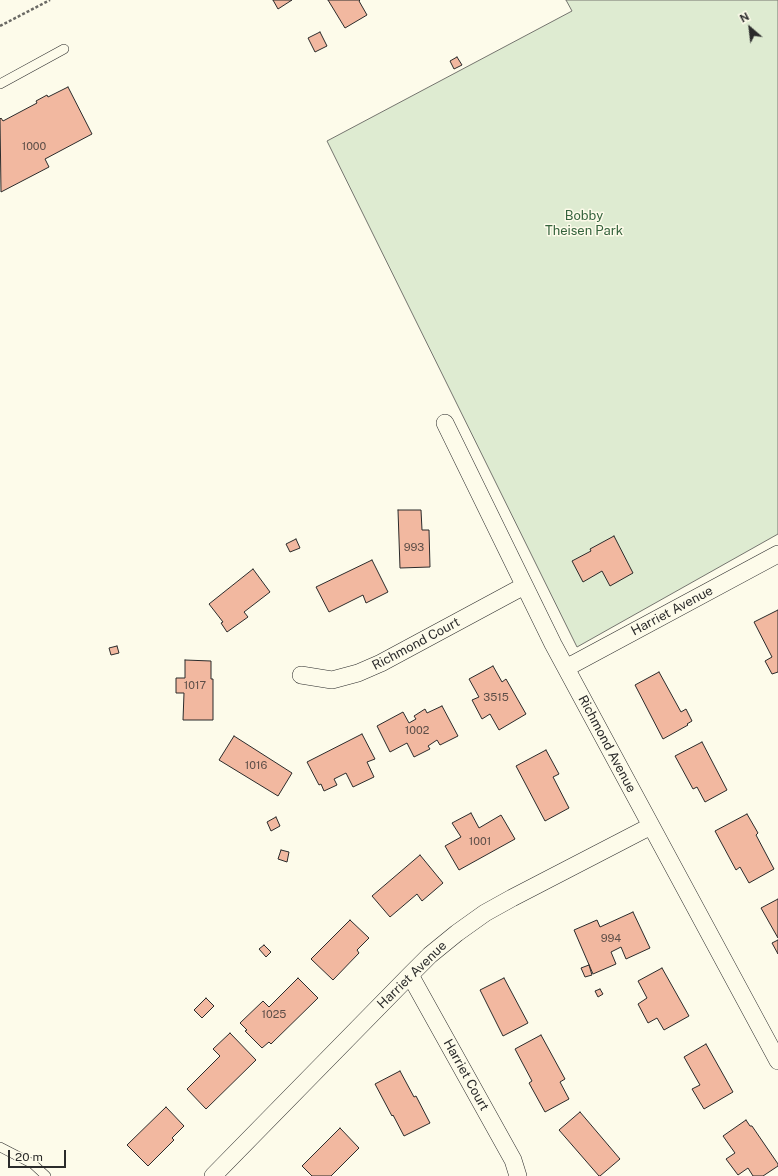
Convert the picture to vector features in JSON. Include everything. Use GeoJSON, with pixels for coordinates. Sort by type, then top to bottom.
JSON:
{"type":"FeatureCollection","features":[{"type":"Feature","properties":{"kind":"street","name":"Richmond Avenue"},"geometry":{"type":"LineString","coordinates":[[445,423],[524,586],[566,668],[778,1061]]}},
{"type":"Feature","properties":{"kind":"street","name":"Harriet Avenue"},"geometry":{"type":"LineString","coordinates":[[566,668],[778,554]]}},
{"type":"Feature","properties":{"kind":"street","name":"Richmond Court"},"geometry":{"type":"LineString","coordinates":[[301,675],[332,680],[358,673],[381,663],[524,586]]}},
{"type":"Feature","properties":{"kind":"street","name":"Harriet Avenue"},"geometry":{"type":"LineString","coordinates":[[213,1176],[430,955],[457,933],[485,913],[512,898],[651,826]]}},
{"type":"Feature","properties":{"kind":"street","name":"Harriet Court"},"geometry":{"type":"LineString","coordinates":[[410,975],[513,1160],[518,1176]]}},
{"type":"Feature","properties":{"kind":"lane"},"geometry":{"type":"LineString","coordinates":[[0,84],[64,49]]}},
{"type":"Feature","properties":{"kind":"lane"},"geometry":{"type":"LineString","coordinates":[[0,1147],[33,1164],[46,1176]]}},
{"type":"Feature","properties":{"kind":"path"},"geometry":{"type":"LineString","coordinates":[[0,26],[50,0]]}},
{"type":"Feature","properties":{"kind":"green space","name":"Bobby Theisen Park"},"geometry":{"type":"Polygon","coordinates":[[[566,0],[778,0],[778,534],[577,647],[327,141],[572,11],[566,0]]]}},
{"type":"Feature","properties":{"kind":"building"},"geometry":{"type":"Polygon","coordinates":[[[273,0],[292,0],[278,9],[273,0]]]}},
{"type":"Feature","properties":{"kind":"building"},"geometry":{"type":"Polygon","coordinates":[[[328,0],[360,0],[359,1],[367,15],[345,28],[328,0]]]}},
{"type":"Feature","properties":{"kind":"building"},"geometry":{"type":"Polygon","coordinates":[[[320,32],[327,46],[315,52],[308,38],[320,32]]]}},
{"type":"Feature","properties":{"kind":"building"},"geometry":{"type":"Polygon","coordinates":[[[457,57],[462,65],[454,69],[450,61],[457,57]]]}},
{"type":"Feature","properties":{"kind":"building"},"geometry":{"type":"Polygon","coordinates":[[[68,87],[92,134],[45,159],[49,167],[1,192],[0,119],[1,118],[3,121],[37,103],[36,101],[47,95],[48,97],[68,87]]]}},
{"type":"Feature","properties":{"kind":"building"},"geometry":{"type":"Polygon","coordinates":[[[398,510],[421,510],[422,530],[429,530],[430,567],[400,568],[398,510]]]}},
{"type":"Feature","properties":{"kind":"building"},"geometry":{"type":"Polygon","coordinates":[[[614,536],[633,573],[610,586],[602,571],[583,582],[572,561],[614,536]]]}},
{"type":"Feature","properties":{"kind":"building"},"geometry":{"type":"Polygon","coordinates":[[[296,539],[300,548],[290,552],[286,544],[296,539]]]}},
{"type":"Feature","properties":{"kind":"building"},"geometry":{"type":"Polygon","coordinates":[[[372,560],[388,592],[366,603],[363,595],[329,612],[316,587],[372,560]]]}},
{"type":"Feature","properties":{"kind":"building"},"geometry":{"type":"Polygon","coordinates":[[[253,569],[270,592],[244,612],[248,617],[227,632],[221,623],[223,622],[209,604],[253,569]]]}},
{"type":"Feature","properties":{"kind":"building"},"geometry":{"type":"Polygon","coordinates":[[[778,610],[778,672],[772,674],[765,661],[772,657],[754,622],[778,610]]]}},
{"type":"Feature","properties":{"kind":"building"},"geometry":{"type":"Polygon","coordinates":[[[117,646],[119,653],[111,655],[109,648],[117,646]]]}},
{"type":"Feature","properties":{"kind":"building"},"geometry":{"type":"Polygon","coordinates":[[[185,660],[211,661],[211,679],[213,679],[213,720],[183,720],[184,693],[176,693],[176,678],[185,678],[185,660]]]}},
{"type":"Feature","properties":{"kind":"building"},"geometry":{"type":"Polygon","coordinates":[[[493,666],[502,682],[506,679],[526,714],[499,730],[490,714],[482,719],[472,700],[479,697],[469,679],[493,666]]]}},
{"type":"Feature","properties":{"kind":"building"},"geometry":{"type":"Polygon","coordinates":[[[659,672],[681,712],[686,709],[692,721],[687,724],[688,725],[663,739],[635,685],[659,672]]]}},
{"type":"Feature","properties":{"kind":"building"},"geometry":{"type":"Polygon","coordinates":[[[442,706],[458,736],[440,745],[437,740],[428,746],[430,749],[414,757],[407,743],[390,752],[377,726],[403,712],[409,723],[416,719],[414,716],[425,709],[427,713],[442,706]]]}},
{"type":"Feature","properties":{"kind":"building"},"geometry":{"type":"Polygon","coordinates":[[[362,734],[375,759],[367,762],[374,777],[353,787],[346,773],[334,779],[337,785],[324,791],[321,784],[319,785],[307,762],[362,734]]]}},
{"type":"Feature","properties":{"kind":"building"},"geometry":{"type":"Polygon","coordinates":[[[234,736],[292,773],[278,796],[219,760],[234,736]]]}},
{"type":"Feature","properties":{"kind":"building"},"geometry":{"type":"Polygon","coordinates":[[[702,742],[727,790],[705,802],[697,787],[693,789],[675,756],[702,742]]]}},
{"type":"Feature","properties":{"kind":"building"},"geometry":{"type":"Polygon","coordinates":[[[546,750],[559,774],[553,777],[569,808],[545,821],[516,766],[546,750]]]}},
{"type":"Feature","properties":{"kind":"building"},"geometry":{"type":"Polygon","coordinates":[[[471,813],[479,828],[501,815],[515,839],[459,870],[445,846],[461,837],[452,823],[471,813]]]}},
{"type":"Feature","properties":{"kind":"building"},"geometry":{"type":"Polygon","coordinates":[[[747,814],[758,833],[756,835],[774,869],[749,883],[740,867],[736,870],[715,831],[747,814]]]}},
{"type":"Feature","properties":{"kind":"building"},"geometry":{"type":"Polygon","coordinates":[[[276,817],[280,826],[271,831],[267,822],[276,817]]]}},
{"type":"Feature","properties":{"kind":"building"},"geometry":{"type":"Polygon","coordinates":[[[281,850],[289,852],[287,862],[278,859],[281,850]]]}},
{"type":"Feature","properties":{"kind":"building"},"geometry":{"type":"Polygon","coordinates":[[[420,855],[443,883],[422,901],[417,894],[390,917],[372,896],[420,855]]]}},
{"type":"Feature","properties":{"kind":"building"},"geometry":{"type":"Polygon","coordinates":[[[778,899],[778,938],[761,908],[778,899]]]}},
{"type":"Feature","properties":{"kind":"building"},"geometry":{"type":"Polygon","coordinates":[[[633,912],[650,948],[626,959],[621,947],[611,952],[616,964],[593,974],[574,930],[597,920],[600,927],[633,912]]]}},
{"type":"Feature","properties":{"kind":"building"},"geometry":{"type":"Polygon","coordinates":[[[350,920],[369,938],[357,950],[359,953],[333,980],[311,959],[350,920]]]}},
{"type":"Feature","properties":{"kind":"building"},"geometry":{"type":"Polygon","coordinates":[[[778,940],[778,954],[772,943],[778,940]]]}},
{"type":"Feature","properties":{"kind":"building"},"geometry":{"type":"Polygon","coordinates":[[[264,945],[271,952],[266,957],[259,949],[264,945]]]}},
{"type":"Feature","properties":{"kind":"building"},"geometry":{"type":"Polygon","coordinates":[[[589,965],[592,975],[585,977],[581,968],[589,965]]]}},
{"type":"Feature","properties":{"kind":"building"},"geometry":{"type":"Polygon","coordinates":[[[662,968],[689,1016],[664,1030],[657,1018],[648,1023],[638,1004],[647,998],[638,981],[662,968]]]}},
{"type":"Feature","properties":{"kind":"building"},"geometry":{"type":"Polygon","coordinates":[[[298,978],[318,998],[271,1044],[269,1042],[262,1048],[245,1031],[247,1030],[240,1023],[263,1001],[269,1007],[298,978]]]}},
{"type":"Feature","properties":{"kind":"building"},"geometry":{"type":"Polygon","coordinates":[[[504,978],[528,1023],[503,1036],[480,990],[504,978]]]}},
{"type":"Feature","properties":{"kind":"building"},"geometry":{"type":"Polygon","coordinates":[[[600,989],[603,994],[598,997],[595,991],[600,989]]]}},
{"type":"Feature","properties":{"kind":"building"},"geometry":{"type":"Polygon","coordinates":[[[206,998],[214,1006],[202,1018],[194,1010],[206,998]]]}},
{"type":"Feature","properties":{"kind":"building"},"geometry":{"type":"Polygon","coordinates":[[[230,1033],[256,1060],[206,1109],[187,1089],[220,1056],[213,1049],[230,1033]]]}},
{"type":"Feature","properties":{"kind":"building"},"geometry":{"type":"Polygon","coordinates":[[[541,1035],[565,1079],[560,1082],[569,1099],[545,1112],[529,1083],[532,1081],[515,1049],[541,1035]]]}},
{"type":"Feature","properties":{"kind":"building"},"geometry":{"type":"Polygon","coordinates":[[[706,1044],[733,1092],[704,1109],[692,1089],[700,1085],[684,1057],[706,1044]]]}},
{"type":"Feature","properties":{"kind":"building"},"geometry":{"type":"Polygon","coordinates":[[[400,1071],[414,1097],[416,1096],[430,1123],[404,1136],[375,1084],[400,1071]]]}},
{"type":"Feature","properties":{"kind":"building"},"geometry":{"type":"Polygon","coordinates":[[[166,1107],[184,1126],[172,1138],[174,1140],[148,1166],[127,1145],[166,1107]]]}},
{"type":"Feature","properties":{"kind":"building"},"geometry":{"type":"Polygon","coordinates":[[[580,1112],[620,1159],[600,1176],[559,1130],[580,1112]]]}},
{"type":"Feature","properties":{"kind":"building"},"geometry":{"type":"Polygon","coordinates":[[[746,1120],[750,1126],[752,1126],[778,1164],[778,1166],[763,1176],[753,1176],[748,1168],[738,1175],[726,1159],[735,1153],[723,1136],[746,1120]]]}},
{"type":"Feature","properties":{"kind":"building"},"geometry":{"type":"Polygon","coordinates":[[[340,1128],[359,1148],[331,1176],[312,1176],[302,1166],[340,1128]]]}}]}
